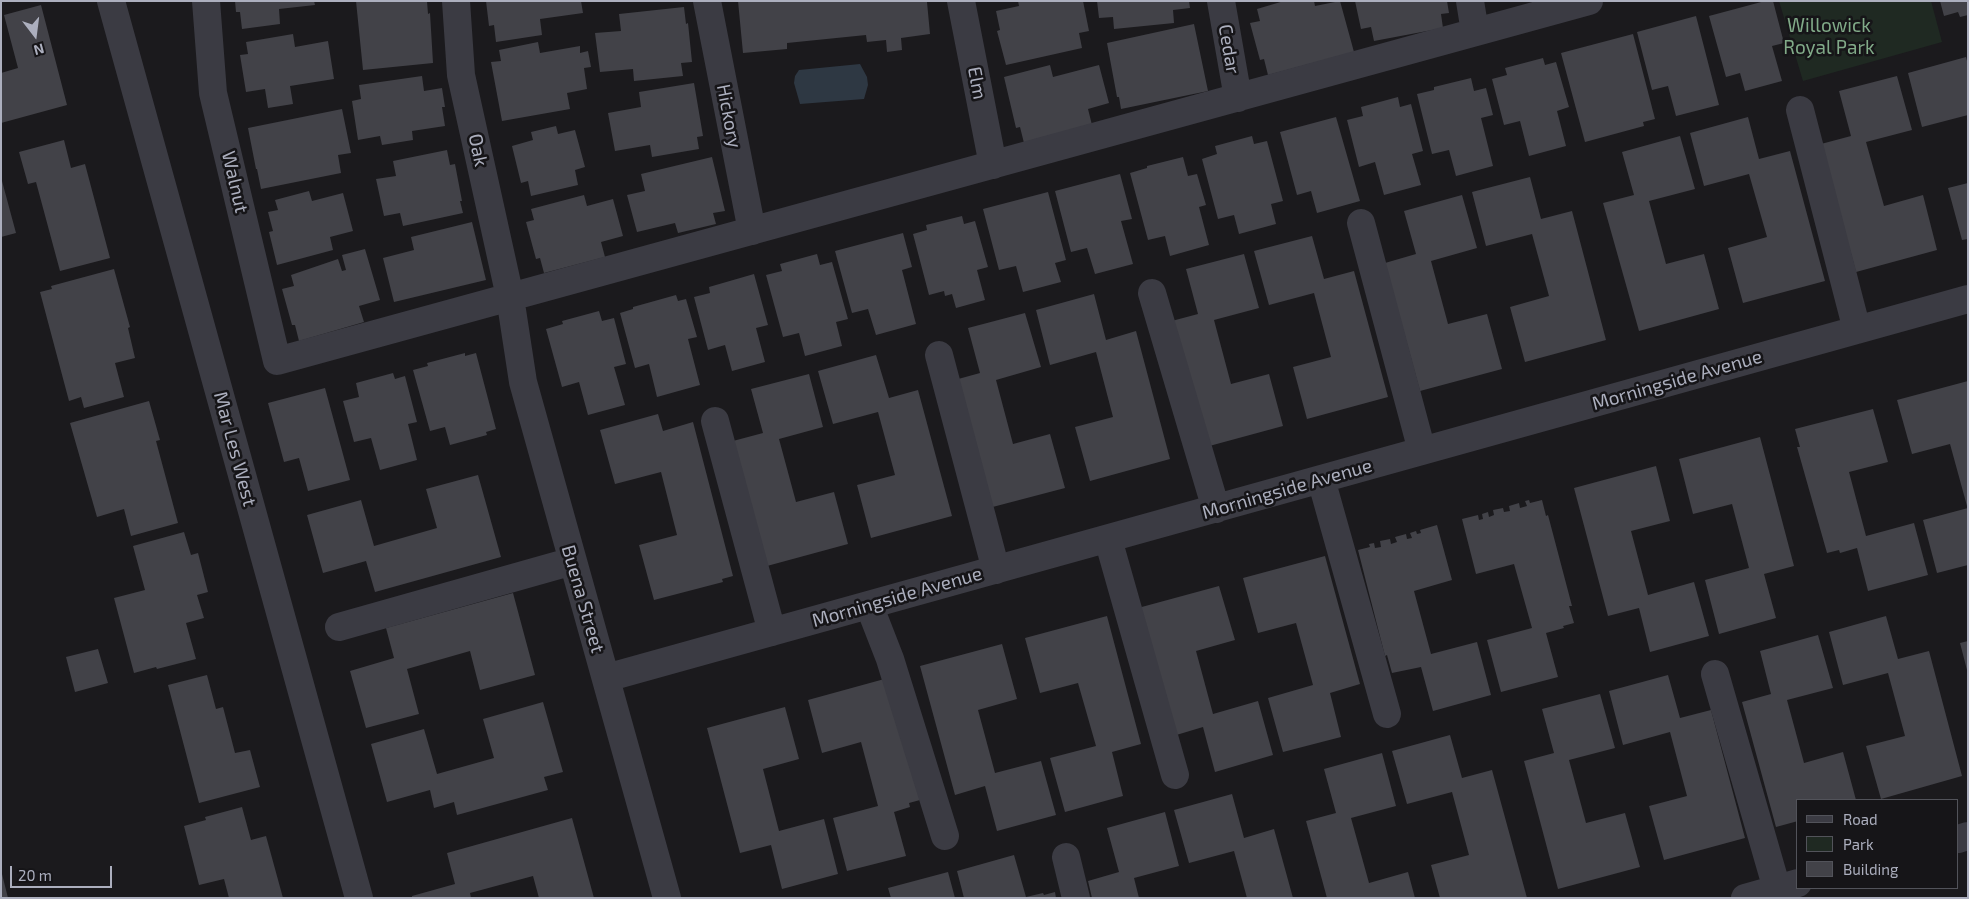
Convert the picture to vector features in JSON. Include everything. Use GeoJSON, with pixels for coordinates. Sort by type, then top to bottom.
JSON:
{"type":"FeatureCollection","features":[{"type":"Feature","properties":{"kind":"street","name":"Mar Les West"},"geometry":{"type":"LineString","coordinates":[[111,1],[359,898]]}},
{"type":"Feature","properties":{"kind":"street","name":"Walnut"},"geometry":{"type":"LineString","coordinates":[[206,1],[213,93],[277,361],[510,297]]}},
{"type":"Feature","properties":{"kind":"street","name":"Oak"},"geometry":{"type":"LineString","coordinates":[[456,1],[461,75],[510,297]]}},
{"type":"Feature","properties":{"kind":"street","name":"Hickory"},"geometry":{"type":"LineString","coordinates":[[707,1],[752,231]]}},
{"type":"Feature","properties":{"kind":"street","name":"Elm"},"geometry":{"type":"LineString","coordinates":[[961,1],[993,165]]}},
{"type":"Feature","properties":{"kind":"street","name":"Cedar"},"geometry":{"type":"LineString","coordinates":[[1221,1],[1238,98]]}},
{"type":"Feature","properties":{"kind":"street"},"geometry":{"type":"LineString","coordinates":[[1470,1],[1475,32]]}},
{"type":"Feature","properties":{"kind":"street"},"geometry":{"type":"LineString","coordinates":[[510,297],[1588,1]]}},
{"type":"Feature","properties":{"kind":"street"},"geometry":{"type":"LineString","coordinates":[[1800,110],[1857,330]]}},
{"type":"Feature","properties":{"kind":"street"},"geometry":{"type":"LineString","coordinates":[[1361,224],[1422,451]]}},
{"type":"Feature","properties":{"kind":"street"},"geometry":{"type":"LineString","coordinates":[[1152,293],[1216,509]]}},
{"type":"Feature","properties":{"kind":"street","name":"Buena Street"},"geometry":{"type":"LineString","coordinates":[[510,297],[527,400],[667,898]]}},
{"type":"Feature","properties":{"kind":"street","name":"Morningside Avenue"},"geometry":{"type":"LineString","coordinates":[[606,678],[1968,299]]}},
{"type":"Feature","properties":{"kind":"street"},"geometry":{"type":"LineString","coordinates":[[939,355],[996,570]]}},
{"type":"Feature","properties":{"kind":"street"},"geometry":{"type":"LineString","coordinates":[[716,420],[772,632]]}},
{"type":"Feature","properties":{"kind":"street"},"geometry":{"type":"LineString","coordinates":[[1321,479],[1387,714]]}},
{"type":"Feature","properties":{"kind":"street"},"geometry":{"type":"LineString","coordinates":[[1108,538],[1175,775]]}},
{"type":"Feature","properties":{"kind":"street"},"geometry":{"type":"LineString","coordinates":[[339,627],[573,561]]}},
{"type":"Feature","properties":{"kind":"street"},"geometry":{"type":"LineString","coordinates":[[869,605],[890,660],[945,836]]}},
{"type":"Feature","properties":{"kind":"street"},"geometry":{"type":"LineString","coordinates":[[1714,674],[1787,886],[1745,898]]}},
{"type":"Feature","properties":{"kind":"street"},"geometry":{"type":"LineString","coordinates":[[1066,857],[1076,898]]}},
{"type":"Feature","properties":{"kind":"green space","name":"Willowick Royal Park"},"geometry":{"type":"Polygon","coordinates":[[[1779,1],[1931,1],[1942,42],[1803,81],[1779,1]]]}},
{"type":"Feature","properties":{"kind":"water"},"geometry":{"type":"Polygon","coordinates":[[[860,64],[867,77],[868,85],[864,99],[800,104],[794,83],[795,76],[799,70],[860,64]]]}},
{"type":"Feature","properties":{"kind":"building"},"geometry":{"type":"Polygon","coordinates":[[[235,1],[314,1],[315,5],[279,9],[280,24],[242,29],[240,12],[236,12],[235,1]]]}},
{"type":"Feature","properties":{"kind":"building"},"geometry":{"type":"Polygon","coordinates":[[[356,1],[427,1],[428,14],[430,13],[433,63],[363,70],[356,1]]]}},
{"type":"Feature","properties":{"kind":"building"},"geometry":{"type":"Polygon","coordinates":[[[486,1],[581,1],[583,13],[540,19],[542,35],[496,42],[494,25],[489,26],[486,1]]]}},
{"type":"Feature","properties":{"kind":"building"},"geometry":{"type":"Polygon","coordinates":[[[738,1],[927,2],[930,34],[901,38],[902,50],[887,52],[886,40],[867,42],[866,35],[787,43],[787,49],[743,53],[738,1]]]}},
{"type":"Feature","properties":{"kind":"building"},"geometry":{"type":"Polygon","coordinates":[[[1018,1],[1083,1],[1089,31],[1079,33],[1082,48],[1006,65],[997,31],[1000,30],[996,11],[1019,6],[1018,1]]]}},
{"type":"Feature","properties":{"kind":"building"},"geometry":{"type":"Polygon","coordinates":[[[1097,1],[1189,1],[1190,8],[1173,10],[1174,23],[1114,29],[1113,17],[1099,18],[1097,1]]]}},
{"type":"Feature","properties":{"kind":"building"},"geometry":{"type":"Polygon","coordinates":[[[1284,1],[1314,1],[1315,6],[1340,1],[1354,52],[1268,75],[1264,59],[1260,60],[1250,23],[1260,21],[1257,9],[1284,1]]]}},
{"type":"Feature","properties":{"kind":"building"},"geometry":{"type":"Polygon","coordinates":[[[1355,1],[1447,1],[1449,13],[1441,14],[1443,28],[1374,41],[1371,27],[1361,29],[1355,1]]]}},
{"type":"Feature","properties":{"kind":"building"},"geometry":{"type":"Polygon","coordinates":[[[1765,1],[1773,1],[1784,43],[1772,46],[1782,81],[1745,91],[1740,73],[1726,77],[1709,16],[1765,1]]]}},
{"type":"Feature","properties":{"kind":"building"},"geometry":{"type":"Polygon","coordinates":[[[1940,1],[1968,1],[1968,15],[1960,17],[1958,12],[1944,16],[1940,1]]]}},
{"type":"Feature","properties":{"kind":"building"},"geometry":{"type":"Polygon","coordinates":[[[41,5],[67,105],[1,123],[1,73],[18,68],[4,15],[41,5]]]}},
{"type":"Feature","properties":{"kind":"building"},"geometry":{"type":"Polygon","coordinates":[[[684,7],[686,24],[688,23],[692,62],[681,63],[683,76],[634,81],[633,69],[600,72],[595,33],[621,31],[619,14],[684,7]]]}},
{"type":"Feature","properties":{"kind":"building"},"geometry":{"type":"Polygon","coordinates":[[[1696,16],[1719,105],[1676,116],[1668,86],[1652,90],[1637,32],[1696,16]]]}},
{"type":"Feature","properties":{"kind":"building"},"geometry":{"type":"Polygon","coordinates":[[[1194,24],[1208,91],[1121,109],[1107,43],[1194,24]]]}},
{"type":"Feature","properties":{"kind":"building"},"geometry":{"type":"Polygon","coordinates":[[[293,34],[295,47],[328,41],[334,79],[290,86],[293,104],[268,108],[265,89],[246,92],[240,55],[248,54],[246,42],[293,34]]]}},
{"type":"Feature","properties":{"kind":"building"},"geometry":{"type":"Polygon","coordinates":[[[1633,34],[1655,119],[1643,122],[1644,126],[1585,142],[1561,53],[1633,34]]]}},
{"type":"Feature","properties":{"kind":"building"},"geometry":{"type":"Polygon","coordinates":[[[538,42],[540,53],[580,46],[580,53],[588,51],[591,67],[584,68],[587,89],[567,93],[570,109],[502,121],[491,62],[501,61],[499,50],[538,42]]]}},
{"type":"Feature","properties":{"kind":"building"},"geometry":{"type":"Polygon","coordinates":[[[1966,57],[1968,65],[1968,115],[1922,127],[1908,73],[1966,57]]]}},
{"type":"Feature","properties":{"kind":"building"},"geometry":{"type":"Polygon","coordinates":[[[1543,58],[1545,65],[1556,62],[1569,107],[1557,111],[1566,146],[1529,156],[1520,121],[1504,125],[1492,79],[1507,75],[1505,68],[1543,58]]]}},
{"type":"Feature","properties":{"kind":"building"},"geometry":{"type":"Polygon","coordinates":[[[1050,65],[1053,77],[1099,65],[1109,103],[1088,109],[1092,125],[1024,143],[1020,127],[1016,128],[1004,77],[1050,65]]]}},
{"type":"Feature","properties":{"kind":"building"},"geometry":{"type":"Polygon","coordinates":[[[422,76],[424,91],[442,88],[445,126],[412,131],[413,140],[382,145],[380,136],[358,140],[352,101],[361,99],[359,85],[422,76]]]}},
{"type":"Feature","properties":{"kind":"building"},"geometry":{"type":"Polygon","coordinates":[[[1897,76],[1912,130],[1866,142],[1884,206],[1923,195],[1937,250],[1856,272],[1821,144],[1851,136],[1839,91],[1897,76]]]}},
{"type":"Feature","properties":{"kind":"building"},"geometry":{"type":"Polygon","coordinates":[[[1471,78],[1474,91],[1486,88],[1493,115],[1481,118],[1493,166],[1456,176],[1449,150],[1432,154],[1417,94],[1434,90],[1434,87],[1471,78]]]}},
{"type":"Feature","properties":{"kind":"building"},"geometry":{"type":"Polygon","coordinates":[[[694,83],[703,136],[697,137],[699,149],[652,157],[650,145],[615,151],[608,113],[641,107],[639,92],[694,83]]]}},
{"type":"Feature","properties":{"kind":"building"},"geometry":{"type":"Polygon","coordinates":[[[1398,97],[1400,107],[1411,104],[1423,151],[1412,154],[1421,185],[1384,195],[1375,162],[1359,167],[1347,120],[1363,116],[1361,107],[1398,97]]]}},
{"type":"Feature","properties":{"kind":"building"},"geometry":{"type":"Polygon","coordinates":[[[342,109],[351,153],[338,155],[341,173],[261,189],[248,128],[342,109]]]}},
{"type":"Feature","properties":{"kind":"building"},"geometry":{"type":"Polygon","coordinates":[[[1336,117],[1360,201],[1317,213],[1311,191],[1297,195],[1280,132],[1336,117]]]}},
{"type":"Feature","properties":{"kind":"building"},"geometry":{"type":"Polygon","coordinates":[[[1748,117],[1759,159],[1790,151],[1825,281],[1743,303],[1728,248],[1767,237],[1749,174],[1704,186],[1690,133],[1748,117]]]}},
{"type":"Feature","properties":{"kind":"building"},"geometry":{"type":"Polygon","coordinates":[[[556,126],[558,134],[575,130],[585,167],[575,170],[578,185],[531,196],[528,181],[521,183],[512,146],[533,140],[531,132],[556,126]]]}},
{"type":"Feature","properties":{"kind":"building"},"geometry":{"type":"Polygon","coordinates":[[[1252,136],[1254,144],[1267,141],[1283,201],[1271,204],[1276,224],[1239,234],[1234,215],[1218,219],[1202,159],[1217,154],[1215,146],[1252,136]]]}},
{"type":"Feature","properties":{"kind":"building"},"geometry":{"type":"Polygon","coordinates":[[[1680,136],[1695,189],[1649,201],[1666,264],[1704,254],[1719,309],[1639,331],[1603,203],[1634,195],[1622,152],[1680,136]]]}},
{"type":"Feature","properties":{"kind":"building"},"geometry":{"type":"Polygon","coordinates":[[[64,140],[71,168],[85,164],[110,258],[60,271],[36,182],[28,184],[19,152],[64,140]]]}},
{"type":"Feature","properties":{"kind":"building"},"geometry":{"type":"Polygon","coordinates":[[[447,150],[450,165],[455,164],[463,213],[403,226],[400,213],[384,216],[376,179],[396,176],[393,161],[447,150]]]}},
{"type":"Feature","properties":{"kind":"building"},"geometry":{"type":"Polygon","coordinates":[[[712,157],[725,211],[713,213],[716,224],[678,233],[675,223],[637,232],[627,195],[645,191],[641,174],[712,157]]]}},
{"type":"Feature","properties":{"kind":"building"},"geometry":{"type":"Polygon","coordinates":[[[1183,157],[1188,176],[1197,174],[1206,205],[1199,207],[1209,245],[1170,256],[1165,236],[1148,240],[1130,173],[1147,168],[1147,166],[1183,157]]]}},
{"type":"Feature","properties":{"kind":"building"},"geometry":{"type":"Polygon","coordinates":[[[1120,174],[1132,219],[1121,221],[1133,264],[1095,274],[1087,248],[1071,252],[1055,191],[1120,174]]]}},
{"type":"Feature","properties":{"kind":"building"},"geometry":{"type":"Polygon","coordinates":[[[1530,177],[1541,219],[1572,211],[1606,340],[1525,362],[1510,307],[1549,296],[1532,234],[1486,246],[1472,192],[1530,177]]]}},
{"type":"Feature","properties":{"kind":"building"},"geometry":{"type":"Polygon","coordinates":[[[1,182],[16,233],[1,237],[1,182]]]}},
{"type":"Feature","properties":{"kind":"building"},"geometry":{"type":"Polygon","coordinates":[[[1968,183],[1968,239],[1962,240],[1948,188],[1968,183]]]}},
{"type":"Feature","properties":{"kind":"building"},"geometry":{"type":"Polygon","coordinates":[[[309,191],[312,201],[343,193],[353,231],[330,237],[333,250],[277,265],[269,232],[273,231],[268,212],[278,210],[275,200],[309,191]]]}},
{"type":"Feature","properties":{"kind":"building"},"geometry":{"type":"Polygon","coordinates":[[[1048,192],[1066,260],[1055,263],[1061,282],[1023,292],[1016,266],[999,270],[983,209],[1048,192]]]}},
{"type":"Feature","properties":{"kind":"building"},"geometry":{"type":"Polygon","coordinates":[[[584,195],[587,206],[613,199],[623,236],[601,242],[605,257],[544,273],[540,258],[536,259],[526,222],[534,220],[531,209],[584,195]]]}},
{"type":"Feature","properties":{"kind":"building"},"geometry":{"type":"Polygon","coordinates":[[[1462,195],[1477,248],[1431,261],[1448,324],[1487,314],[1502,369],[1420,391],[1385,263],[1416,254],[1404,211],[1462,195]]]}},
{"type":"Feature","properties":{"kind":"building"},"geometry":{"type":"Polygon","coordinates":[[[962,216],[964,224],[975,221],[988,267],[977,270],[985,300],[956,308],[952,294],[945,296],[944,291],[929,295],[913,234],[927,230],[926,225],[962,216]]]}},
{"type":"Feature","properties":{"kind":"building"},"geometry":{"type":"Polygon","coordinates":[[[472,222],[486,280],[394,302],[383,258],[414,250],[411,237],[472,222]]]}},
{"type":"Feature","properties":{"kind":"building"},"geometry":{"type":"Polygon","coordinates":[[[903,233],[912,267],[902,270],[916,324],[876,335],[868,309],[852,313],[835,251],[903,233]]]}},
{"type":"Feature","properties":{"kind":"building"},"geometry":{"type":"Polygon","coordinates":[[[1312,236],[1324,279],[1354,271],[1388,397],[1307,419],[1293,367],[1331,357],[1314,293],[1269,305],[1254,251],[1312,236]]]}},
{"type":"Feature","properties":{"kind":"building"},"geometry":{"type":"Polygon","coordinates":[[[365,249],[380,300],[359,306],[364,322],[299,341],[295,325],[292,325],[282,289],[294,286],[291,275],[338,259],[342,271],[346,270],[342,255],[365,249]]]}},
{"type":"Feature","properties":{"kind":"building"},"geometry":{"type":"Polygon","coordinates":[[[817,254],[820,265],[832,262],[848,319],[836,322],[842,346],[805,356],[799,333],[783,337],[766,275],[782,271],[780,264],[817,254]]]}},
{"type":"Feature","properties":{"kind":"building"},"geometry":{"type":"Polygon","coordinates":[[[1244,254],[1259,308],[1214,320],[1231,384],[1269,374],[1283,426],[1202,448],[1168,322],[1198,314],[1186,269],[1244,254]]]}},
{"type":"Feature","properties":{"kind":"building"},"geometry":{"type":"Polygon","coordinates":[[[114,269],[130,327],[128,328],[135,358],[115,363],[124,397],[84,408],[81,397],[69,401],[40,292],[52,289],[51,286],[114,269]]]}},
{"type":"Feature","properties":{"kind":"building"},"geometry":{"type":"Polygon","coordinates":[[[754,274],[768,325],[756,328],[765,362],[732,371],[725,345],[708,350],[694,297],[710,293],[709,287],[754,274]]]}},
{"type":"Feature","properties":{"kind":"building"},"geometry":{"type":"Polygon","coordinates":[[[1094,294],[1106,340],[1136,331],[1170,459],[1090,481],[1075,427],[1113,417],[1096,352],[1050,365],[1036,310],[1094,294]]]}},
{"type":"Feature","properties":{"kind":"building"},"geometry":{"type":"Polygon","coordinates":[[[676,295],[678,301],[686,299],[697,337],[688,339],[700,385],[657,397],[649,364],[635,368],[620,313],[633,309],[633,307],[676,295]]]}},
{"type":"Feature","properties":{"kind":"building"},"geometry":{"type":"Polygon","coordinates":[[[599,311],[602,321],[614,318],[626,364],[614,367],[625,405],[588,415],[579,382],[562,387],[546,329],[563,324],[562,321],[599,311]]]}},
{"type":"Feature","properties":{"kind":"building"},"geometry":{"type":"Polygon","coordinates":[[[1025,313],[1041,367],[996,380],[1013,444],[1050,434],[1065,488],[985,509],[951,381],[980,373],[968,328],[1025,313]]]}},
{"type":"Feature","properties":{"kind":"building"},"geometry":{"type":"Polygon","coordinates":[[[465,353],[465,356],[476,353],[496,429],[486,432],[487,435],[450,445],[445,427],[430,431],[413,370],[428,366],[427,363],[465,353]]]}},
{"type":"Feature","properties":{"kind":"building"},"geometry":{"type":"Polygon","coordinates":[[[876,355],[889,398],[918,390],[952,516],[871,538],[857,485],[895,475],[878,412],[833,424],[818,371],[876,355]]]}},
{"type":"Feature","properties":{"kind":"building"},"geometry":{"type":"Polygon","coordinates":[[[393,373],[395,379],[405,376],[417,422],[408,424],[417,460],[380,470],[371,438],[354,442],[343,401],[359,397],[356,383],[393,373]]]}},
{"type":"Feature","properties":{"kind":"building"},"geometry":{"type":"Polygon","coordinates":[[[809,374],[823,427],[779,439],[796,502],[834,492],[848,544],[767,566],[733,441],[763,433],[751,389],[809,374]]]}},
{"type":"Feature","properties":{"kind":"building"},"geometry":{"type":"Polygon","coordinates":[[[1968,381],[1967,506],[1950,444],[1912,454],[1897,400],[1968,381]]]}},
{"type":"Feature","properties":{"kind":"building"},"geometry":{"type":"Polygon","coordinates":[[[325,388],[350,480],[308,491],[299,458],[284,462],[268,403],[325,388]]]}},
{"type":"Feature","properties":{"kind":"building"},"geometry":{"type":"Polygon","coordinates":[[[149,401],[160,440],[156,441],[178,523],[131,536],[124,509],[97,517],[70,423],[149,401]]]}},
{"type":"Feature","properties":{"kind":"building"},"geometry":{"type":"Polygon","coordinates":[[[1873,409],[1888,462],[1849,472],[1866,536],[1914,523],[1928,575],[1868,591],[1857,548],[1840,553],[1839,550],[1827,553],[1797,447],[1800,447],[1795,429],[1873,409]]]}},
{"type":"Feature","properties":{"kind":"building"},"geometry":{"type":"Polygon","coordinates":[[[658,414],[663,431],[693,422],[733,576],[722,579],[723,582],[654,600],[639,545],[677,535],[661,472],[615,484],[600,430],[658,414]]]}},
{"type":"Feature","properties":{"kind":"building"},"geometry":{"type":"Polygon","coordinates":[[[1760,437],[1794,566],[1764,574],[1776,618],[1719,634],[1705,580],[1749,568],[1732,504],[1693,514],[1679,459],[1760,437]]]}},
{"type":"Feature","properties":{"kind":"building"},"geometry":{"type":"Polygon","coordinates":[[[1656,466],[1670,521],[1631,531],[1648,595],[1694,582],[1709,636],[1650,652],[1639,608],[1608,616],[1574,488],[1656,466]]]}},
{"type":"Feature","properties":{"kind":"building"},"geometry":{"type":"Polygon","coordinates":[[[478,475],[501,557],[375,592],[366,561],[323,573],[307,515],[361,500],[374,546],[437,528],[426,489],[478,475]]]}},
{"type":"Feature","properties":{"kind":"building"},"geometry":{"type":"Polygon","coordinates":[[[1529,500],[1530,503],[1542,500],[1546,516],[1548,515],[1572,606],[1569,606],[1574,623],[1546,633],[1558,677],[1501,692],[1487,640],[1532,628],[1514,564],[1476,574],[1462,519],[1478,515],[1479,520],[1483,519],[1482,514],[1488,512],[1489,517],[1494,515],[1493,510],[1503,508],[1504,512],[1510,511],[1509,506],[1519,503],[1520,508],[1527,506],[1525,501],[1529,500]]]}},
{"type":"Feature","properties":{"kind":"building"},"geometry":{"type":"Polygon","coordinates":[[[1968,508],[1968,565],[1937,573],[1923,520],[1968,508]]]}},
{"type":"Feature","properties":{"kind":"building"},"geometry":{"type":"Polygon","coordinates":[[[1437,525],[1452,580],[1414,591],[1431,654],[1477,642],[1491,695],[1433,711],[1421,667],[1392,673],[1387,655],[1385,656],[1358,550],[1370,547],[1369,544],[1374,543],[1375,548],[1381,547],[1380,541],[1390,539],[1391,544],[1397,542],[1395,537],[1406,534],[1407,539],[1412,538],[1410,533],[1416,531],[1417,534],[1421,533],[1420,530],[1437,525]]]}},
{"type":"Feature","properties":{"kind":"building"},"geometry":{"type":"Polygon","coordinates":[[[184,532],[191,555],[198,553],[208,592],[197,595],[204,618],[186,623],[196,659],[134,673],[114,598],[145,590],[133,546],[184,532]]]}},
{"type":"Feature","properties":{"kind":"building"},"geometry":{"type":"Polygon","coordinates":[[[1325,556],[1360,684],[1330,693],[1341,737],[1283,752],[1268,698],[1313,685],[1296,623],[1258,633],[1243,578],[1325,556]]]}},
{"type":"Feature","properties":{"kind":"building"},"geometry":{"type":"Polygon","coordinates":[[[1219,586],[1235,640],[1196,651],[1213,714],[1258,701],[1273,755],[1215,772],[1203,727],[1173,736],[1138,608],[1219,586]]]}},
{"type":"Feature","properties":{"kind":"building"},"geometry":{"type":"Polygon","coordinates":[[[513,593],[535,675],[480,690],[470,651],[407,669],[419,714],[366,728],[350,671],[394,658],[386,628],[513,593]]]}},
{"type":"Feature","properties":{"kind":"building"},"geometry":{"type":"Polygon","coordinates":[[[1107,616],[1141,744],[1112,752],[1123,796],[1065,812],[1050,758],[1096,746],[1078,683],[1040,693],[1025,638],[1107,616]]]}},
{"type":"Feature","properties":{"kind":"building"},"geometry":{"type":"Polygon","coordinates":[[[1886,616],[1898,659],[1929,651],[1962,776],[1881,799],[1866,746],[1905,736],[1888,673],[1843,685],[1829,632],[1886,616]]]}},
{"type":"Feature","properties":{"kind":"building"},"geometry":{"type":"Polygon","coordinates":[[[1818,635],[1833,688],[1787,700],[1804,763],[1843,752],[1856,799],[1796,799],[1796,822],[1776,827],[1742,702],[1771,694],[1760,651],[1818,635]]]}},
{"type":"Feature","properties":{"kind":"building"},"geometry":{"type":"Polygon","coordinates":[[[1968,641],[1968,670],[1967,670],[1960,643],[1968,641]]]}},
{"type":"Feature","properties":{"kind":"building"},"geometry":{"type":"Polygon","coordinates":[[[1002,644],[1017,699],[978,710],[995,773],[1041,761],[1056,815],[997,831],[985,786],[955,795],[920,666],[1002,644]]]}},
{"type":"Feature","properties":{"kind":"building"},"geometry":{"type":"Polygon","coordinates":[[[98,649],[108,683],[75,692],[66,657],[98,649]]]}},
{"type":"Feature","properties":{"kind":"building"},"geometry":{"type":"Polygon","coordinates":[[[207,675],[216,709],[223,707],[235,753],[250,750],[260,787],[199,803],[168,685],[207,675]]]}},
{"type":"Feature","properties":{"kind":"building"},"geometry":{"type":"Polygon","coordinates":[[[1668,675],[1680,718],[1711,710],[1745,838],[1664,860],[1649,806],[1687,796],[1670,732],[1623,745],[1609,691],[1668,675]]]}},
{"type":"Feature","properties":{"kind":"building"},"geometry":{"type":"Polygon","coordinates":[[[888,678],[920,800],[909,803],[910,807],[894,812],[906,856],[847,871],[833,818],[878,806],[861,742],[822,753],[808,700],[888,678]]]}},
{"type":"Feature","properties":{"kind":"building"},"geometry":{"type":"Polygon","coordinates":[[[1600,694],[1615,748],[1569,760],[1586,823],[1625,813],[1640,867],[1558,889],[1524,761],[1554,753],[1542,709],[1600,694]]]}},
{"type":"Feature","properties":{"kind":"building"},"geometry":{"type":"Polygon","coordinates":[[[543,702],[563,772],[544,777],[548,790],[457,815],[454,802],[434,808],[430,790],[387,802],[371,744],[424,729],[437,774],[494,758],[483,719],[543,702]]]}},
{"type":"Feature","properties":{"kind":"building"},"geometry":{"type":"Polygon","coordinates":[[[785,707],[799,759],[763,769],[779,831],[824,819],[838,874],[782,889],[771,845],[740,853],[707,728],[785,707]]]}},
{"type":"Feature","properties":{"kind":"building"},"geometry":{"type":"Polygon","coordinates":[[[1450,735],[1462,778],[1492,770],[1527,898],[1440,898],[1431,865],[1469,855],[1452,792],[1407,804],[1392,751],[1450,735]]]}},
{"type":"Feature","properties":{"kind":"building"},"geometry":{"type":"Polygon","coordinates":[[[1382,753],[1396,806],[1351,818],[1369,883],[1408,872],[1415,898],[1327,898],[1306,821],[1336,813],[1324,769],[1382,753]]]}},
{"type":"Feature","properties":{"kind":"building"},"geometry":{"type":"Polygon","coordinates":[[[1232,794],[1244,838],[1274,829],[1293,898],[1247,898],[1234,851],[1189,863],[1174,810],[1232,794]]]}},
{"type":"Feature","properties":{"kind":"building"},"geometry":{"type":"Polygon","coordinates":[[[242,807],[251,840],[266,836],[283,898],[229,898],[224,879],[199,885],[184,826],[206,820],[205,817],[242,807]]]}},
{"type":"Feature","properties":{"kind":"building"},"geometry":{"type":"Polygon","coordinates":[[[1165,812],[1179,866],[1134,878],[1139,898],[1092,898],[1088,881],[1119,872],[1107,828],[1165,812]]]}},
{"type":"Feature","properties":{"kind":"building"},"geometry":{"type":"Polygon","coordinates":[[[572,818],[594,898],[539,898],[533,876],[470,893],[471,898],[412,898],[412,896],[455,884],[447,853],[572,818]]]}},
{"type":"Feature","properties":{"kind":"building"},"geometry":{"type":"Polygon","coordinates":[[[1014,855],[1026,897],[1055,892],[1056,898],[964,898],[957,871],[1014,855]]]}},
{"type":"Feature","properties":{"kind":"building"},"geometry":{"type":"Polygon","coordinates":[[[948,872],[955,898],[891,898],[888,888],[948,872]]]}},
{"type":"Feature","properties":{"kind":"building"},"geometry":{"type":"Polygon","coordinates":[[[2,874],[8,898],[1,898],[2,874]]]}}]}
